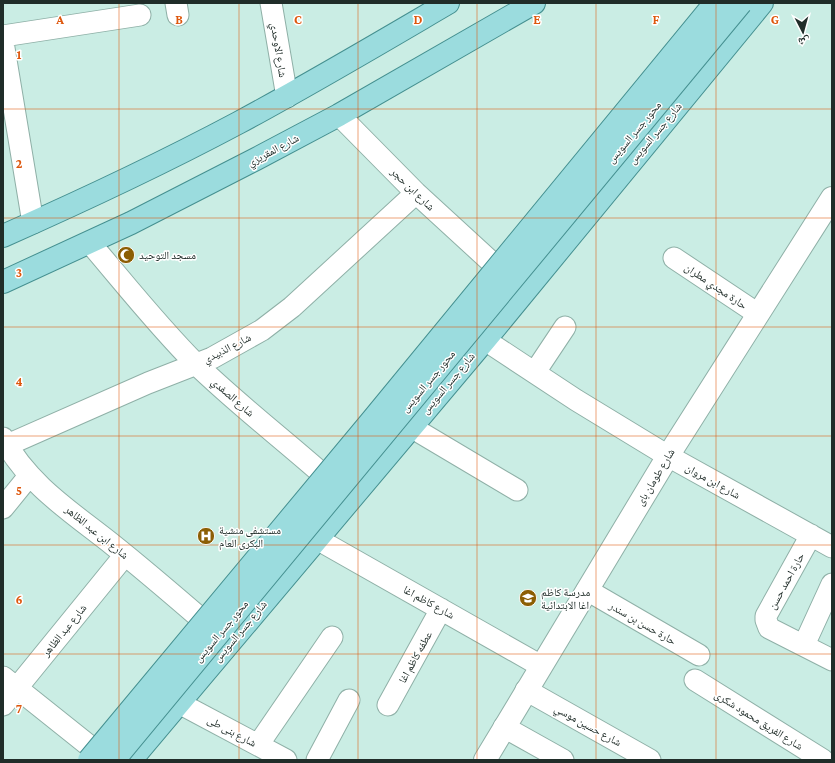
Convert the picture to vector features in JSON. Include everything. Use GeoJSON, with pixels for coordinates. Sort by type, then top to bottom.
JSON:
{"type":"FeatureCollection","features":[{"type":"Feature","properties":{"kind":"main road"},"geometry":{"type":"LineString","coordinates":[[3,236],[148,169],[231,127],[287,97],[448,3]]}},
{"type":"Feature","properties":{"kind":"main road","name":"شارع المقريزي"},"geometry":{"type":"LineString","coordinates":[[3,282],[90,243],[194,192],[339,115],[534,3]]}},
{"type":"Feature","properties":{"kind":"main road"},"geometry":{"type":"LineString","coordinates":[[88,756],[163,662],[320,472],[489,260],[704,3]]}},
{"type":"Feature","properties":{"kind":"main road","name":"محور جسر السويس"},"geometry":{"type":"LineString","coordinates":[[88,756],[373,419],[715,3]]}},
{"type":"Feature","properties":{"kind":"main road","name":"محور جسر السويس"},"geometry":{"type":"LineString","coordinates":[[114,760],[741,3]]}},
{"type":"Feature","properties":{"kind":"main road","name":"شارع جسر السويس"},"geometry":{"type":"LineString","coordinates":[[131,760],[485,340],[762,3]]}},
{"type":"Feature","properties":{"kind":"main road"},"geometry":{"type":"LineString","coordinates":[[163,662],[175,660],[186,664],[193,674],[194,685]]}},
{"type":"Feature","properties":{"kind":"street","name":"شارع الاوحدي"},"geometry":{"type":"LineString","coordinates":[[272,3],[287,97]]}},
{"type":"Feature","properties":{"kind":"street"},"geometry":{"type":"LineString","coordinates":[[3,36],[140,15]]}},
{"type":"Feature","properties":{"kind":"street"},"geometry":{"type":"LineString","coordinates":[[3,42],[33,223]]}},
{"type":"Feature","properties":{"kind":"street","name":"شارع ابن حجر"},"geometry":{"type":"LineString","coordinates":[[339,115],[416,193],[489,260]]}},
{"type":"Feature","properties":{"kind":"street","name":"شارع الذبيدي"},"geometry":{"type":"LineString","coordinates":[[4,444],[196,364],[229,349],[256,333],[292,307],[416,193]]}},
{"type":"Feature","properties":{"kind":"street","name":"شارع طومان باى"},"geometry":{"type":"LineString","coordinates":[[485,760],[668,456],[832,198]]}},
{"type":"Feature","properties":{"kind":"street","name":"شارع الصفدي"},"geometry":{"type":"LineString","coordinates":[[90,243],[168,334],[196,364],[219,386],[320,472]]}},
{"type":"Feature","properties":{"kind":"street","name":"حارة مجدي مطران"},"geometry":{"type":"LineString","coordinates":[[674,258],[758,314]]}},
{"type":"Feature","properties":{"kind":"street"},"geometry":{"type":"LineString","coordinates":[[535,372],[565,328]]}},
{"type":"Feature","properties":{"kind":"street","name":"شارع ابن مروان"},"geometry":{"type":"LineString","coordinates":[[485,340],[576,400],[668,456],[832,547]]}},
{"type":"Feature","properties":{"kind":"street"},"geometry":{"type":"LineString","coordinates":[[411,427],[518,490]]}},
{"type":"Feature","properties":{"kind":"street","name":"شارع ابن عبد الظاهر"},"geometry":{"type":"LineString","coordinates":[[4,444],[29,476],[46,492],[125,555],[200,618]]}},
{"type":"Feature","properties":{"kind":"street"},"geometry":{"type":"LineString","coordinates":[[3,508],[29,476]]}},
{"type":"Feature","properties":{"kind":"street","name":"حارة احمد حسن"},"geometry":{"type":"LineString","coordinates":[[804,645],[769,628],[766,616],[811,535]]}},
{"type":"Feature","properties":{"kind":"street","name":"شارع كاظم اغا"},"geometry":{"type":"LineString","coordinates":[[317,539],[541,666]]}},
{"type":"Feature","properties":{"kind":"street","name":"شارع عبد الظاهر"},"geometry":{"type":"LineString","coordinates":[[3,705],[10,683],[125,555]]}},
{"type":"Feature","properties":{"kind":"street"},"geometry":{"type":"LineString","coordinates":[[832,584],[804,645],[832,660]]}},
{"type":"Feature","properties":{"kind":"street","name":"حارة حسن بن سندر"},"geometry":{"type":"LineString","coordinates":[[587,590],[699,655]]}},
{"type":"Feature","properties":{"kind":"street","name":"عطفه كاظم اغا"},"geometry":{"type":"LineString","coordinates":[[388,705],[441,609]]}},
{"type":"Feature","properties":{"kind":"street"},"geometry":{"type":"LineString","coordinates":[[258,745],[332,637]]}},
{"type":"Feature","properties":{"kind":"street","name":"شارع الفريق محمود شكرى"},"geometry":{"type":"LineString","coordinates":[[695,680],[823,760]]}},
{"type":"Feature","properties":{"kind":"street"},"geometry":{"type":"LineString","coordinates":[[10,683],[88,756]]}},
{"type":"Feature","properties":{"kind":"street","name":"شارع حسين موسي"},"geometry":{"type":"LineString","coordinates":[[526,690],[650,760]]}},
{"type":"Feature","properties":{"kind":"street"},"geometry":{"type":"LineString","coordinates":[[317,760],[349,700]]}},
{"type":"Feature","properties":{"kind":"street","name":"شارع بنى طى"},"geometry":{"type":"LineString","coordinates":[[179,703],[286,760]]}},
{"type":"Feature","properties":{"kind":"street"},"geometry":{"type":"LineString","coordinates":[[504,727],[563,760]]}},
{"type":"Feature","properties":{"kind":"place","name":"مسجد التوحيد"},"geometry":{"type":"Point","coordinates":[126,255]}},
{"type":"Feature","properties":{"kind":"place","name":"مستشفى منشية البكرى العام"},"geometry":{"type":"Point","coordinates":[206,536]}},
{"type":"Feature","properties":{"kind":"place","name":"مدرسة كاظم اغا الابتدائية"},"geometry":{"type":"Point","coordinates":[528,598]}}]}
